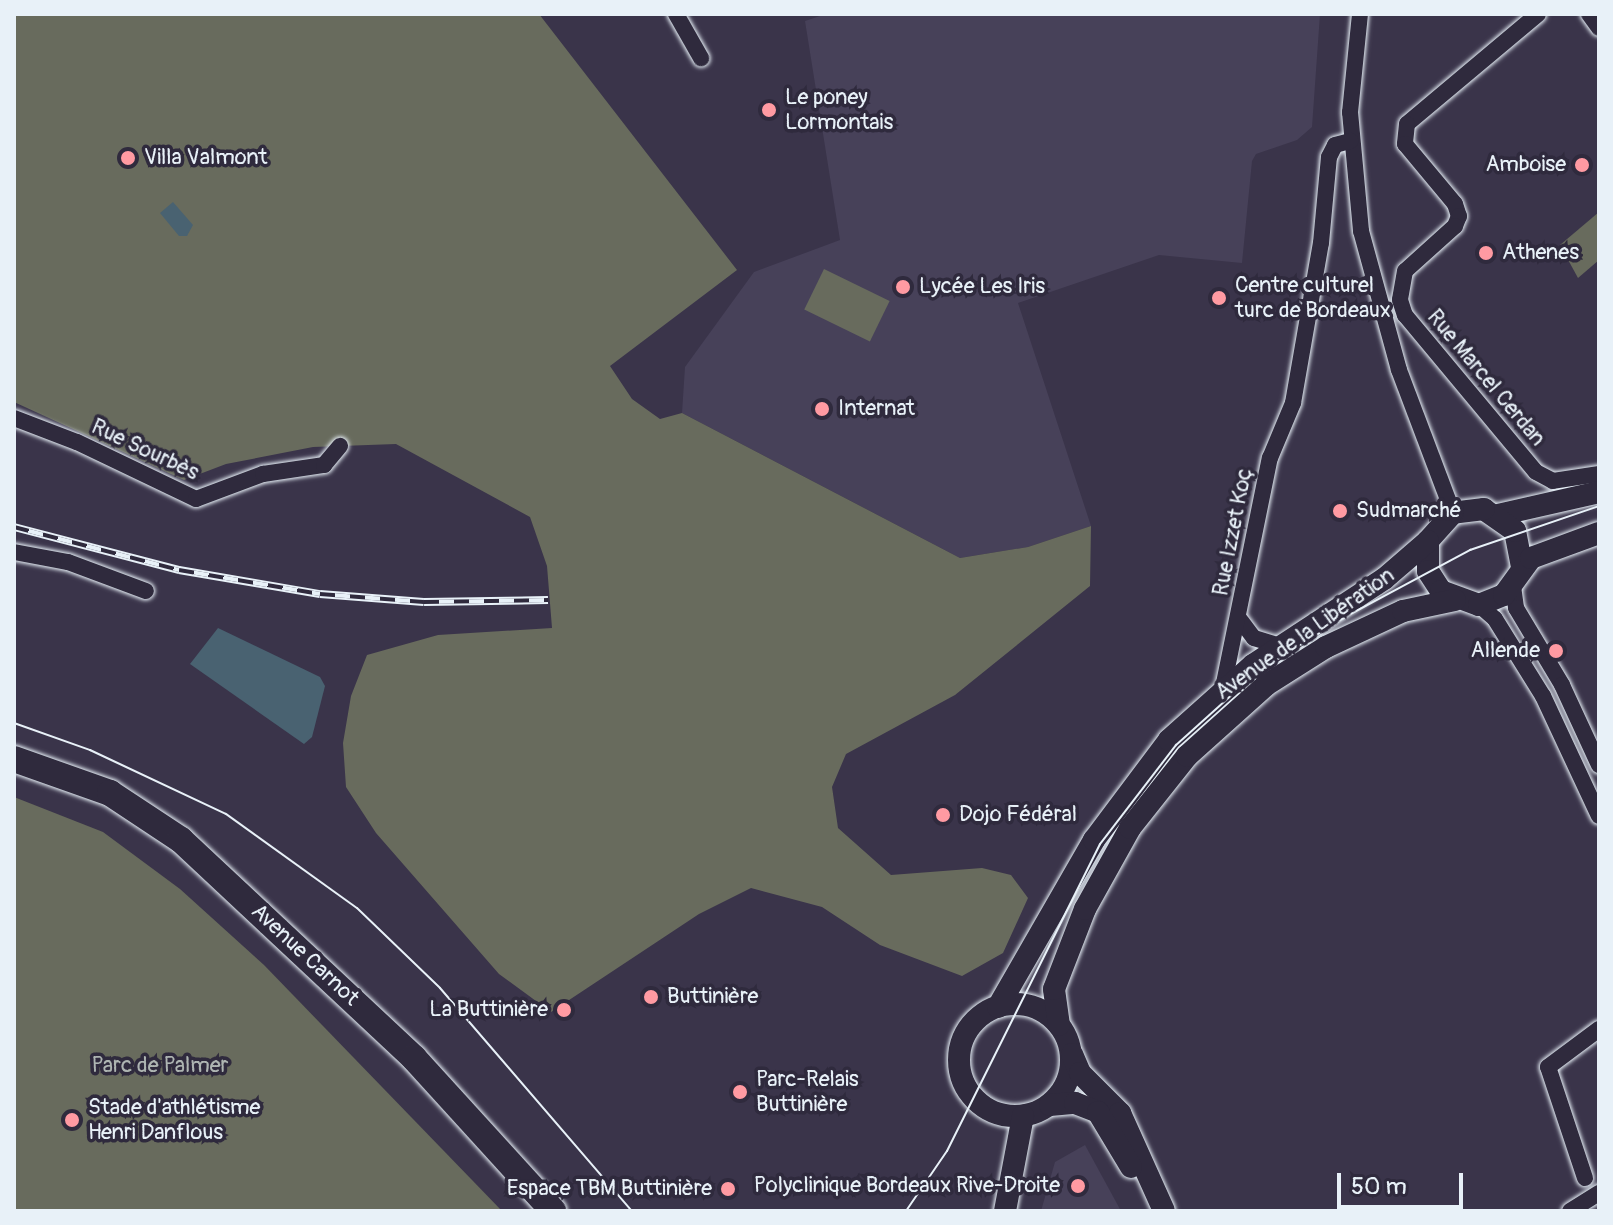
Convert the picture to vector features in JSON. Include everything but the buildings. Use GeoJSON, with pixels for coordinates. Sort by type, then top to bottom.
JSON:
{"type":"FeatureCollection","features":[{"type":"Feature","properties":{"kind":"main road","name":"Avenue Carnot"},"geometry":{"type":"LineString","coordinates":[[14,759],[110,793],[181,840],[414,1058],[553,1211]]}},
{"type":"Feature","properties":{"kind":"main road","name":"Avenue Carnot"},"geometry":{"type":"LineString","coordinates":[[14,774],[104,806],[172,854],[405,1073],[532,1211]]}},
{"type":"Feature","properties":{"kind":"street"},"geometry":{"type":"LineString","coordinates":[[676,14],[701,58]]}},
{"type":"Feature","properties":{"kind":"street"},"geometry":{"type":"LineString","coordinates":[[1360,14],[1350,141],[1361,231],[1380,306],[1453,513]]}},
{"type":"Feature","properties":{"kind":"street","name":"Rue Marcel Cerdan"},"geometry":{"type":"LineString","coordinates":[[1538,14],[1407,124],[1405,144],[1455,204],[1459,216],[1455,226],[1405,271],[1400,300],[1405,315],[1536,472],[1553,481],[1599,474]]}},
{"type":"Feature","properties":{"kind":"street"},"geometry":{"type":"LineString","coordinates":[[1578,14],[1589,14],[1599,28]]}},
{"type":"Feature","properties":{"kind":"street","name":"Rue Izzet Koç"},"geometry":{"type":"LineString","coordinates":[[1222,689],[1254,547],[1270,458],[1282,438],[1293,403],[1321,243],[1329,157],[1335,145],[1350,141]]}},
{"type":"Feature","properties":{"kind":"street","name":"Rue Sourbès"},"geometry":{"type":"LineString","coordinates":[[14,418],[77,442],[196,499],[263,474],[324,465],[335,458],[340,446]]}},
{"type":"Feature","properties":{"kind":"street"},"geometry":{"type":"LineString","coordinates":[[1498,515],[1599,492]]}},
{"type":"Feature","properties":{"kind":"street"},"geometry":{"type":"LineString","coordinates":[[1599,765],[1562,685],[1516,608],[1519,538],[1498,515],[1484,509],[1453,513],[1428,541],[1428,571],[1455,600],[1479,605],[1495,619],[1543,696],[1599,816]]}},
{"type":"Feature","properties":{"kind":"street"},"geometry":{"type":"LineString","coordinates":[[1479,605],[1518,577],[1539,553],[1599,533]]}},
{"type":"Feature","properties":{"kind":"street","name":"Avenue de la Libération"},"geometry":{"type":"LineString","coordinates":[[998,1007],[1129,788],[1222,689],[1281,646],[1384,579],[1428,541]]}},
{"type":"Feature","properties":{"kind":"street"},"geometry":{"type":"LineString","coordinates":[[14,552],[68,562],[146,591]]}},
{"type":"Feature","properties":{"kind":"street","name":"Avenue de la Libération"},"geometry":{"type":"LineString","coordinates":[[1059,1025],[1054,989],[1085,909],[1130,828],[1187,756],[1247,700],[1315,653],[1403,611],[1455,600]]}},
{"type":"Feature","properties":{"kind":"street","name":"Rue Izzet Koç"},"geometry":{"type":"LineString","coordinates":[[1238,617],[1254,638],[1281,646]]}},
{"type":"Feature","properties":{"kind":"street"},"geometry":{"type":"LineString","coordinates":[[1158,1211],[1098,1112],[1075,1103],[1050,1105],[1023,1116],[1001,1115],[979,1103],[958,1066],[967,1029],[998,1007],[1027,1006],[1059,1025],[1080,1073],[1120,1113],[1164,1211]]}},
{"type":"Feature","properties":{"kind":"street"},"geometry":{"type":"LineString","coordinates":[[1585,1178],[1548,1067],[1599,1029]]}},
{"type":"Feature","properties":{"kind":"street"},"geometry":{"type":"LineString","coordinates":[[1050,1105],[1063,1091],[1072,1054]]}},
{"type":"Feature","properties":{"kind":"street"},"geometry":{"type":"LineString","coordinates":[[1005,1211],[1023,1116]]}},
{"type":"Feature","properties":{"kind":"street"},"geometry":{"type":"LineString","coordinates":[[1570,1211],[1599,1193]]}},
{"type":"Feature","properties":{"kind":"shaded area","name":"Lycée Les Iris"},"geometry":{"type":"Polygon","coordinates":[[[826,14],[1320,14],[1312,127],[1297,140],[1256,154],[1252,161],[1242,263],[1159,255],[1018,303],[1091,526],[1028,547],[960,558],[682,413],[685,367],[754,272],[840,240],[805,21],[826,14]]]}},
{"type":"Feature","properties":{"kind":"shaded area","name":"Polyclinique Bordeaux Rive-Droite"},"geometry":{"type":"Polygon","coordinates":[[[1085,1145],[1121,1211],[1041,1211],[1055,1162],[1085,1145]]]}},
{"type":"Feature","properties":{"kind":"green space"},"geometry":{"type":"Polygon","coordinates":[[[14,14],[539,14],[737,270],[610,366],[632,399],[660,419],[682,413],[960,558],[1028,547],[1091,526],[1090,586],[955,695],[846,754],[832,787],[838,828],[891,875],[982,868],[1011,875],[1028,898],[1003,953],[962,976],[880,945],[822,907],[751,888],[699,914],[551,1012],[499,974],[376,833],[346,787],[343,743],[351,696],[367,655],[438,635],[552,628],[547,566],[530,517],[396,444],[313,447],[226,464],[184,480],[14,402],[14,14]]]}},
{"type":"Feature","properties":{"kind":"green space"},"geometry":{"type":"Polygon","coordinates":[[[1599,212],[1599,260],[1578,278],[1560,245],[1599,212]]]}},
{"type":"Feature","properties":{"kind":"green space"},"geometry":{"type":"Polygon","coordinates":[[[824,269],[890,301],[870,341],[804,309],[824,269]]]}},
{"type":"Feature","properties":{"kind":"green space","name":"Parc de Palmer"},"geometry":{"type":"Polygon","coordinates":[[[14,797],[103,832],[180,889],[264,965],[502,1211],[14,1211],[14,797]]]}},
{"type":"Feature","properties":{"kind":"water"},"geometry":{"type":"Polygon","coordinates":[[[173,202],[193,225],[187,236],[179,236],[160,213],[173,202]]]}},
{"type":"Feature","properties":{"kind":"water"},"geometry":{"type":"Polygon","coordinates":[[[218,628],[320,677],[325,686],[312,737],[304,744],[190,664],[218,628]]]}},
{"type":"Feature","properties":{"kind":"tram line"},"geometry":{"type":"LineString","coordinates":[[906,1211],[947,1151],[1100,844],[1176,745],[1257,672],[1347,616],[1470,550],[1599,506]]}},
{"type":"Feature","properties":{"kind":"tram line"},"geometry":{"type":"LineString","coordinates":[[14,723],[90,750],[226,814],[357,908],[440,988],[632,1211]]}},
{"type":"Feature","properties":{"kind":"railway"},"geometry":{"type":"LineString","coordinates":[[14,527],[179,570],[320,594],[424,602],[548,600]]}},
{"type":"Feature","properties":{"kind":"place","name":"Le poney Lormontais"},"geometry":{"type":"Point","coordinates":[769,110]}},
{"type":"Feature","properties":{"kind":"place","name":"Villa Valmont"},"geometry":{"type":"Point","coordinates":[128,158]}},
{"type":"Feature","properties":{"kind":"place","name":"Amboise"},"geometry":{"type":"Point","coordinates":[1582,165]}},
{"type":"Feature","properties":{"kind":"place","name":"Athenes"},"geometry":{"type":"Point","coordinates":[1486,253]}},
{"type":"Feature","properties":{"kind":"place","name":"Lycée Les Iris"},"geometry":{"type":"Point","coordinates":[903,287]}},
{"type":"Feature","properties":{"kind":"place","name":"Centre culturel turc de Bordeaux"},"geometry":{"type":"Point","coordinates":[1219,298]}},
{"type":"Feature","properties":{"kind":"place","name":"Internat"},"geometry":{"type":"Point","coordinates":[822,409]}},
{"type":"Feature","properties":{"kind":"place","name":"Sudmarché"},"geometry":{"type":"Point","coordinates":[1340,511]}},
{"type":"Feature","properties":{"kind":"place","name":"Allende"},"geometry":{"type":"Point","coordinates":[1556,651]}},
{"type":"Feature","properties":{"kind":"place","name":"Dojo Fédéral"},"geometry":{"type":"Point","coordinates":[943,815]}},
{"type":"Feature","properties":{"kind":"place","name":"Buttinière"},"geometry":{"type":"Point","coordinates":[651,997]}},
{"type":"Feature","properties":{"kind":"place","name":"La Buttinière"},"geometry":{"type":"Point","coordinates":[564,1010]}},
{"type":"Feature","properties":{"kind":"place","name":"Parc-Relais Buttinière"},"geometry":{"type":"Point","coordinates":[740,1092]}},
{"type":"Feature","properties":{"kind":"place","name":"Stade d'athlétisme Henri Danflous"},"geometry":{"type":"Point","coordinates":[72,1120]}},
{"type":"Feature","properties":{"kind":"place","name":"Polyclinique Bordeaux Rive-Droite"},"geometry":{"type":"Point","coordinates":[1078,1186]}},
{"type":"Feature","properties":{"kind":"place","name":"Espace TBM Buttinière"},"geometry":{"type":"Point","coordinates":[728,1189]}}]}
